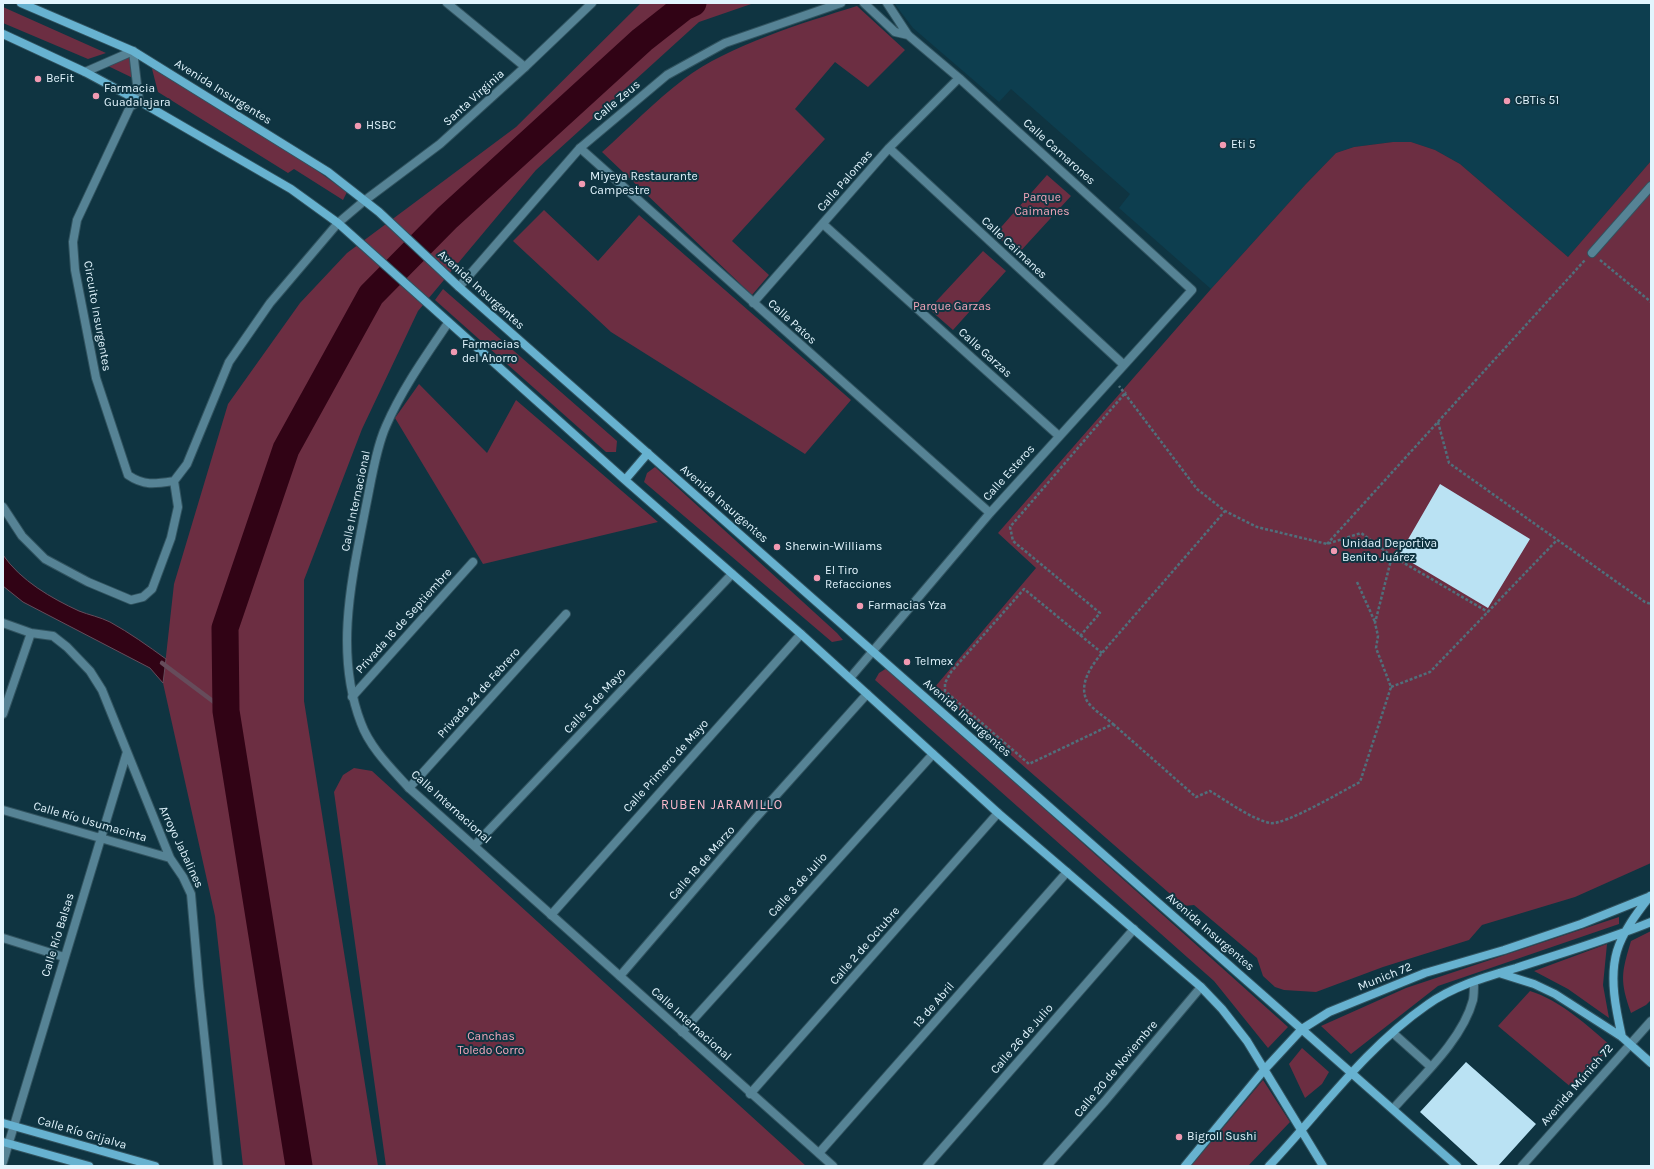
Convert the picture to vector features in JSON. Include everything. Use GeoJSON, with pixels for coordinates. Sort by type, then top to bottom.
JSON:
{"type":"FeatureCollection","features":[{"type":"Feature","properties":{"kind":"main road","name":"Avenida Insurgentes"},"geometry":{"type":"LineString","coordinates":[[21,3],[133,51],[328,172],[379,212],[459,287],[1458,1166]]}},
{"type":"Feature","properties":{"kind":"main road"},"geometry":{"type":"LineString","coordinates":[[3,34],[85,72],[139,101],[291,189],[355,237],[448,323],[801,634],[998,813],[1201,987],[1237,1028],[1323,1166]]}},
{"type":"Feature","properties":{"kind":"main road"},"geometry":{"type":"LineString","coordinates":[[625,480],[648,453]]}},
{"type":"Feature","properties":{"kind":"main road","name":"Munich 72"},"geometry":{"type":"LineString","coordinates":[[1185,1166],[1264,1070],[1302,1029],[1329,1012],[1418,976],[1581,924],[1651,896]]}},
{"type":"Feature","properties":{"kind":"main road","name":"Munich 72"},"geometry":{"type":"LineString","coordinates":[[1622,1037],[1617,1014],[1614,975],[1616,952],[1624,933],[1651,896]]}},
{"type":"Feature","properties":{"kind":"main road"},"geometry":{"type":"LineString","coordinates":[[1269,1166],[1301,1132],[1351,1073],[1393,1033],[1428,1004],[1474,982],[1624,933],[1651,922]]}},
{"type":"Feature","properties":{"kind":"main road"},"geometry":{"type":"LineString","coordinates":[[1499,973],[1534,984],[1556,994],[1622,1037],[1651,1063]]}},
{"type":"Feature","properties":{"kind":"main road","name":"Calle Río Grijalva"},"geometry":{"type":"LineString","coordinates":[[3,1123],[155,1166]]}},
{"type":"Feature","properties":{"kind":"main road"},"geometry":{"type":"LineString","coordinates":[[5,1143],[89,1166]]}},
{"type":"Feature","properties":{"kind":"street"},"geometry":{"type":"LineString","coordinates":[[447,3],[525,68]]}},
{"type":"Feature","properties":{"kind":"street","name":"Santa Virginia"},"geometry":{"type":"LineString","coordinates":[[364,201],[440,144],[525,68],[592,3]]}},
{"type":"Feature","properties":{"kind":"street","name":"Calle Zeus"},"geometry":{"type":"LineString","coordinates":[[459,287],[580,148],[667,75],[725,43],[841,3]]}},
{"type":"Feature","properties":{"kind":"street","name":"Calle Camarones"},"geometry":{"type":"LineString","coordinates":[[864,3],[895,32],[908,35]]}},
{"type":"Feature","properties":{"kind":"street","name":"Calle Camarones"},"geometry":{"type":"LineString","coordinates":[[887,3],[908,35],[959,78],[1192,290]]}},
{"type":"Feature","properties":{"kind":"street"},"geometry":{"type":"LineString","coordinates":[[85,72],[133,51],[139,101]]}},
{"type":"Feature","properties":{"kind":"street","name":"Calle Palomas"},"geometry":{"type":"LineString","coordinates":[[753,303],[889,148],[959,78]]}},
{"type":"Feature","properties":{"kind":"street","name":"Circuito Insurgentes"},"geometry":{"type":"LineString","coordinates":[[139,101],[130,107],[77,220],[73,242],[75,270],[96,378],[128,475],[139,482],[158,483],[174,481]]}},
{"type":"Feature","properties":{"kind":"street","name":"Calle Patos"},"geometry":{"type":"LineString","coordinates":[[580,148],[990,513]]}},
{"type":"Feature","properties":{"kind":"street","name":"Calle Caimanes"},"geometry":{"type":"LineString","coordinates":[[889,148],[1124,365]]}},
{"type":"Feature","properties":{"kind":"street"},"geometry":{"type":"LineString","coordinates":[[1592,253],[1651,186]]}},
{"type":"Feature","properties":{"kind":"street"},"geometry":{"type":"LineString","coordinates":[[3,507],[22,536],[45,559],[88,582],[131,600],[143,597],[152,588],[171,538],[178,507],[174,481],[187,464],[229,362],[270,303],[338,223],[364,201]]}},
{"type":"Feature","properties":{"kind":"street","name":"Calle Garzas"},"geometry":{"type":"LineString","coordinates":[[823,224],[1059,436]]}},
{"type":"Feature","properties":{"kind":"street","name":"Calle Esteros"},"geometry":{"type":"LineString","coordinates":[[850,678],[990,513],[1192,290]]}},
{"type":"Feature","properties":{"kind":"street","name":"Calle Internacional"},"geometry":{"type":"LineString","coordinates":[[448,323],[408,381],[385,428],[372,480],[350,586],[346,660],[352,697],[362,725],[380,754],[409,788],[475,845],[750,1094],[833,1166]]}},
{"type":"Feature","properties":{"kind":"street","name":"Privada 16 de Septiembre"},"geometry":{"type":"LineString","coordinates":[[352,697],[474,562]]}},
{"type":"Feature","properties":{"kind":"street","name":"Calle 5 de Mayo"},"geometry":{"type":"LineString","coordinates":[[475,845],[732,574]]}},
{"type":"Feature","properties":{"kind":"street","name":"Privada 24 de Febrero"},"geometry":{"type":"LineString","coordinates":[[409,788],[566,614]]}},
{"type":"Feature","properties":{"kind":"street","name":"Arroyo Jabalines"},"geometry":{"type":"LineString","coordinates":[[3,623],[31,633],[53,636],[67,646],[90,671],[102,690],[170,858],[191,894],[198,979],[218,1166]]}},
{"type":"Feature","properties":{"kind":"street"},"geometry":{"type":"LineString","coordinates":[[3,714],[31,633]]}},
{"type":"Feature","properties":{"kind":"street","name":"Calle Primero de Mayo"},"geometry":{"type":"LineString","coordinates":[[551,915],[670,779],[801,634]]}},
{"type":"Feature","properties":{"kind":"street","name":"Calle 18 de Marzo"},"geometry":{"type":"LineString","coordinates":[[620,976],[754,820],[867,694]]}},
{"type":"Feature","properties":{"kind":"street","name":"Calle Río Balsas"},"geometry":{"type":"LineString","coordinates":[[5,1143],[13,1126],[127,752]]}},
{"type":"Feature","properties":{"kind":"street","name":"Calle 3 de Julio"},"geometry":{"type":"LineString","coordinates":[[682,1032],[933,754]]}},
{"type":"Feature","properties":{"kind":"street","name":"Calle Río Usumacinta"},"geometry":{"type":"LineString","coordinates":[[3,810],[170,858]]}},
{"type":"Feature","properties":{"kind":"street","name":"Calle 2 de Octubre"},"geometry":{"type":"LineString","coordinates":[[750,1094],[998,813]]}},
{"type":"Feature","properties":{"kind":"street","name":"13 de Abril"},"geometry":{"type":"LineString","coordinates":[[818,1153],[1067,872]]}},
{"type":"Feature","properties":{"kind":"street","name":"Calle 26 de Julio"},"geometry":{"type":"LineString","coordinates":[[927,1166],[1134,929]]}},
{"type":"Feature","properties":{"kind":"street"},"geometry":{"type":"LineString","coordinates":[[3,938],[64,957]]}},
{"type":"Feature","properties":{"kind":"street"},"geometry":{"type":"LineString","coordinates":[[1393,1109],[1431,1067],[1463,1025],[1473,999],[1474,982]]}},
{"type":"Feature","properties":{"kind":"street","name":"Calle 20 de Noviembre"},"geometry":{"type":"LineString","coordinates":[[1047,1166],[1201,987]]}},
{"type":"Feature","properties":{"kind":"street","name":"Avenida Múnich 72"},"geometry":{"type":"LineString","coordinates":[[1522,1166],[1651,1021]]}},
{"type":"Feature","properties":{"kind":"street"},"geometry":{"type":"LineString","coordinates":[[1393,1033],[1431,1067]]}},
{"type":"Feature","properties":{"kind":"street"},"geometry":{"type":"LineString","coordinates":[[3,1162],[5,1143]]}},
{"type":"Feature","properties":{"kind":"path"},"geometry":{"type":"LineString","coordinates":[[1327,544],[1592,253],[1651,302]]}},
{"type":"Feature","properties":{"kind":"path"},"geometry":{"type":"LineString","coordinates":[[1112,379],[1126,392],[1196,489],[1225,511],[1258,526],[1327,544],[1361,533],[1392,556],[1488,612]]}},
{"type":"Feature","properties":{"kind":"path"},"geometry":{"type":"LineString","coordinates":[[1080,636],[1100,613],[1013,541],[1010,527],[1126,392]]}},
{"type":"Feature","properties":{"kind":"path"},"geometry":{"type":"LineString","coordinates":[[1438,421],[1449,463],[1645,602],[1651,604]]}},
{"type":"Feature","properties":{"kind":"path"},"geometry":{"type":"LineString","coordinates":[[1225,511],[1090,668],[1085,691],[1088,701],[1112,724],[1196,796],[1210,791],[1272,824],[1287,820],[1360,782],[1390,687],[1376,648],[1378,636],[1375,623],[1357,582]]}},
{"type":"Feature","properties":{"kind":"path"},"geometry":{"type":"LineString","coordinates":[[1390,687],[1430,672],[1557,540]]}},
{"type":"Feature","properties":{"kind":"path"},"geometry":{"type":"LineString","coordinates":[[1375,623],[1392,556]]}},
{"type":"Feature","properties":{"kind":"path"},"geometry":{"type":"LineString","coordinates":[[1102,653],[1024,589],[951,672],[945,683],[945,691],[1029,764],[1112,724]]}},
{"type":"Feature","properties":{"kind":"shaded area"},"geometry":{"type":"Polygon","coordinates":[[[894,3],[1651,3],[1651,161],[1568,257],[1460,164],[1435,150],[1411,142],[1393,142],[1354,147],[1336,153],[1211,289],[1119,208],[1130,194],[1011,89],[999,102],[913,28],[894,3]]]}},
{"type":"Feature","properties":{"kind":"shaded area"},"geometry":{"type":"Polygon","coordinates":[[[3,555],[19,573],[37,588],[79,611],[110,622],[132,635],[166,659],[163,683],[150,668],[23,602],[3,586],[3,555]]]}},
{"type":"Feature","properties":{"kind":"green space"},"geometry":{"type":"Polygon","coordinates":[[[641,3],[754,3],[699,22],[536,170],[418,311],[362,429],[304,580],[304,701],[378,1166],[243,1166],[215,916],[163,683],[174,584],[228,404],[300,303],[347,253],[516,127],[641,3]]]}},
{"type":"Feature","properties":{"kind":"green space"},"geometry":{"type":"Polygon","coordinates":[[[857,6],[905,50],[868,87],[835,62],[795,109],[825,139],[732,241],[769,275],[752,295],[602,152],[663,96],[702,67],[744,45],[857,6]]]}},
{"type":"Feature","properties":{"kind":"green space"},"geometry":{"type":"Polygon","coordinates":[[[3,7],[106,53],[88,59],[3,23],[3,7]]]}},
{"type":"Feature","properties":{"kind":"green space"},"geometry":{"type":"Polygon","coordinates":[[[131,53],[135,79],[108,66],[131,53]]]}},
{"type":"Feature","properties":{"kind":"green space"},"geometry":{"type":"Polygon","coordinates":[[[151,65],[257,128],[347,192],[343,200],[294,169],[288,173],[158,92],[151,65]]]}},
{"type":"Feature","properties":{"kind":"green space","name":"Unidad Deportiva Benito Juárez"},"geometry":{"type":"Polygon","coordinates":[[[1393,142],[1411,142],[1435,150],[1460,164],[1568,257],[1651,161],[1651,863],[1575,897],[1482,925],[1469,940],[1383,967],[1316,992],[1284,990],[1275,987],[1263,976],[1257,958],[1194,905],[1184,906],[934,688],[1036,568],[998,533],[1211,289],[1336,153],[1354,147],[1393,142]]]}},
{"type":"Feature","properties":{"kind":"green space","name":"Parque Caimanes"},"geometry":{"type":"Polygon","coordinates":[[[1047,175],[1071,196],[1017,255],[995,234],[1047,175]]]}},
{"type":"Feature","properties":{"kind":"green space"},"geometry":{"type":"Polygon","coordinates":[[[544,210],[598,261],[639,215],[851,400],[805,454],[611,332],[513,241],[544,210]]]}},
{"type":"Feature","properties":{"kind":"green space","name":"Parque Garzas"},"geometry":{"type":"Polygon","coordinates":[[[983,251],[1006,271],[953,330],[929,309],[983,251]]]}},
{"type":"Feature","properties":{"kind":"green space"},"geometry":{"type":"Polygon","coordinates":[[[443,289],[617,441],[616,452],[606,452],[435,300],[443,289]]]}},
{"type":"Feature","properties":{"kind":"green space"},"geometry":{"type":"Polygon","coordinates":[[[419,384],[487,453],[516,400],[658,522],[483,564],[395,418],[419,384]]]}},
{"type":"Feature","properties":{"kind":"green space"},"geometry":{"type":"Polygon","coordinates":[[[655,467],[843,640],[832,642],[644,482],[647,473],[655,467]]]}},
{"type":"Feature","properties":{"kind":"green space"},"geometry":{"type":"Polygon","coordinates":[[[887,668],[1288,1027],[1268,1048],[1214,981],[875,680],[879,673],[887,668]]]}},
{"type":"Feature","properties":{"kind":"green space","name":"Canchas Toledo Corro"},"geometry":{"type":"Polygon","coordinates":[[[354,768],[372,771],[806,1166],[386,1166],[334,792],[343,775],[354,768]]]}},
{"type":"Feature","properties":{"kind":"green space"},"geometry":{"type":"Polygon","coordinates":[[[1619,917],[1619,924],[1438,986],[1351,1054],[1321,1026],[1406,988],[1619,917]]]}},
{"type":"Feature","properties":{"kind":"green space"},"geometry":{"type":"Polygon","coordinates":[[[1651,931],[1651,1000],[1646,1005],[1631,1013],[1625,993],[1623,977],[1625,962],[1631,941],[1651,931]]]}},
{"type":"Feature","properties":{"kind":"green space"},"geometry":{"type":"Polygon","coordinates":[[[1607,944],[1603,985],[1609,1018],[1568,989],[1534,971],[1607,944]]]}},
{"type":"Feature","properties":{"kind":"green space"},"geometry":{"type":"Polygon","coordinates":[[[1530,991],[1563,1007],[1611,1046],[1572,1088],[1498,1026],[1530,991]]]}},
{"type":"Feature","properties":{"kind":"green space"},"geometry":{"type":"Polygon","coordinates":[[[1302,1048],[1329,1072],[1322,1084],[1305,1098],[1289,1064],[1302,1048]]]}},
{"type":"Feature","properties":{"kind":"green space"},"geometry":{"type":"Polygon","coordinates":[[[1263,1080],[1290,1122],[1248,1166],[1191,1166],[1263,1080]]]}},
{"type":"Feature","properties":{"kind":"building"},"geometry":{"type":"Polygon","coordinates":[[[1440,484],[1530,539],[1488,608],[1399,555],[1440,484]]]}},
{"type":"Feature","properties":{"kind":"building"},"geometry":{"type":"Polygon","coordinates":[[[1466,1062],[1536,1124],[1498,1166],[1479,1166],[1420,1112],[1466,1062]]]}},
{"type":"Feature","properties":{"kind":"waterway"},"geometry":{"type":"LineString","coordinates":[[299,1166],[226,711],[225,628],[286,449],[371,295],[447,218],[642,40],[684,7],[693,3]]}},
{"type":"Feature","properties":{"kind":"waterway"},"geometry":{"type":"LineString","coordinates":[[162,663],[226,711]]}},
{"type":"Feature","properties":{"kind":"place","name":"BeFit"},"geometry":{"type":"Point","coordinates":[38,79]}},
{"type":"Feature","properties":{"kind":"place","name":"Farmacia Guadalajara"},"geometry":{"type":"Point","coordinates":[96,96]}},
{"type":"Feature","properties":{"kind":"place","name":"CBTis 51"},"geometry":{"type":"Point","coordinates":[1507,101]}},
{"type":"Feature","properties":{"kind":"place","name":"HSBC"},"geometry":{"type":"Point","coordinates":[358,126]}},
{"type":"Feature","properties":{"kind":"place","name":"Eti 5"},"geometry":{"type":"Point","coordinates":[1223,145]}},
{"type":"Feature","properties":{"kind":"place","name":"Miyeya Restaurante Campestre"},"geometry":{"type":"Point","coordinates":[582,184]}},
{"type":"Feature","properties":{"kind":"place","name":"Farmacias del Ahorro"},"geometry":{"type":"Point","coordinates":[454,352]}},
{"type":"Feature","properties":{"kind":"place","name":"Sherwin-Williams"},"geometry":{"type":"Point","coordinates":[777,547]}},
{"type":"Feature","properties":{"kind":"place","name":"Unidad Deportiva Benito Juárez"},"geometry":{"type":"Point","coordinates":[1334,551]}},
{"type":"Feature","properties":{"kind":"place","name":"El Tiro Refacciones"},"geometry":{"type":"Point","coordinates":[817,578]}},
{"type":"Feature","properties":{"kind":"place","name":"Farmacias Yza"},"geometry":{"type":"Point","coordinates":[860,606]}},
{"type":"Feature","properties":{"kind":"place","name":"Telmex"},"geometry":{"type":"Point","coordinates":[907,662]}},
{"type":"Feature","properties":{"kind":"place","name":"Bigroll Sushi"},"geometry":{"type":"Point","coordinates":[1179,1137]}},
{"type":"Feature","properties":{"kind":"district","name":"RUBEN JARAMILLO"},"geometry":{"type":"Point","coordinates":[722,805]}}]}
